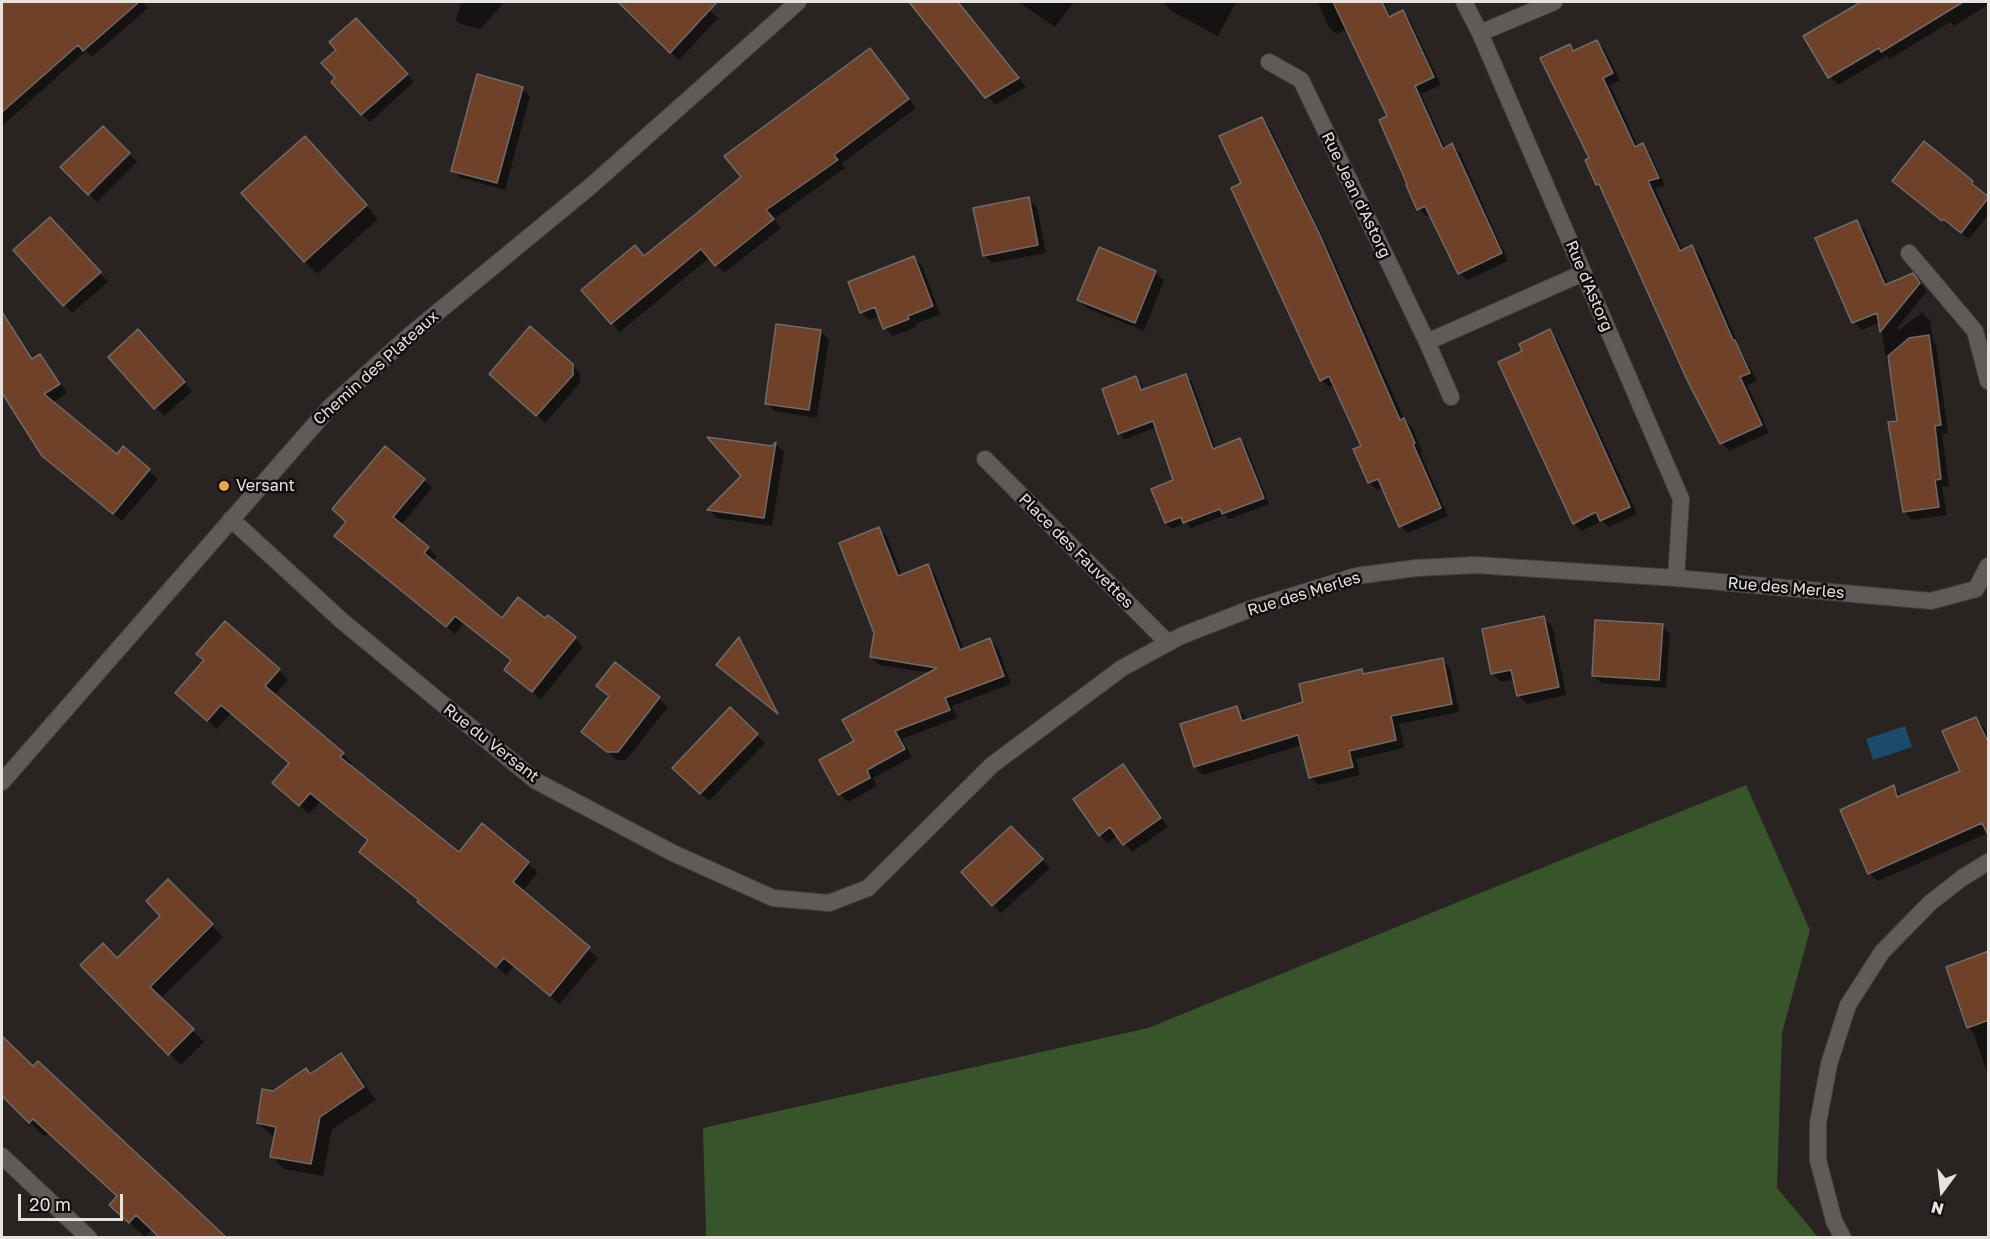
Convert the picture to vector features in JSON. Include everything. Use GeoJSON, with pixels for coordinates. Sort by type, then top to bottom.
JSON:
{"type":"FeatureCollection","features":[{"type":"Feature","properties":{"kind":"street","name":"Rue d'Astorg"},"geometry":{"type":"LineString","coordinates":[[1464,2],[1681,499],[1676,578]]}},
{"type":"Feature","properties":{"kind":"street"},"geometry":{"type":"LineString","coordinates":[[1479,33],[1554,2]]}},
{"type":"Feature","properties":{"kind":"street","name":"Chemin des Plateaux"},"geometry":{"type":"LineString","coordinates":[[2,782],[330,407],[410,335],[592,185],[792,3]]}},
{"type":"Feature","properties":{"kind":"street","name":"Rue Jean d'Astorg"},"geometry":{"type":"LineString","coordinates":[[1269,62],[1301,80],[1427,342],[1451,397]]}},
{"type":"Feature","properties":{"kind":"street"},"geometry":{"type":"LineString","coordinates":[[1909,253],[1975,332],[1989,381]]}},
{"type":"Feature","properties":{"kind":"street"},"geometry":{"type":"LineString","coordinates":[[1427,342],[1583,273]]}},
{"type":"Feature","properties":{"kind":"street","name":"Place des Fauvettes"},"geometry":{"type":"LineString","coordinates":[[985,459],[1168,643]]}},
{"type":"Feature","properties":{"kind":"street","name":"Rue du Versant"},"geometry":{"type":"LineString","coordinates":[[231,519],[342,621],[536,781],[673,853],[773,898],[829,903]]}},
{"type":"Feature","properties":{"kind":"street","name":"Rue des Merles"},"geometry":{"type":"LineString","coordinates":[[829,903],[868,888],[992,765],[1122,668],[1168,643],[1250,609],[1356,576],[1416,568],[1476,565],[1676,578],[1931,601],[1976,589],[1989,566]]}},
{"type":"Feature","properties":{"kind":"street"},"geometry":{"type":"LineString","coordinates":[[1844,1238],[1834,1221],[1818,1160],[1818,1123],[1829,1064],[1848,1005],[1882,952],[1930,903],[1962,878],[1989,862]]}},
{"type":"Feature","properties":{"kind":"street"},"geometry":{"type":"LineString","coordinates":[[2,1156],[89,1238]]}},
{"type":"Feature","properties":{"kind":"green space"},"geometry":{"type":"Polygon","coordinates":[[[1746,785],[1810,930],[1782,1033],[1777,1188],[1818,1237],[706,1237],[703,1128],[1148,1028],[1746,785]]]}},
{"type":"Feature","properties":{"kind":"water"},"geometry":{"type":"Polygon","coordinates":[[[1905,726],[1912,747],[1873,760],[1866,739],[1905,726]]]}},
{"type":"Feature","properties":{"kind":"building"},"geometry":{"type":"Polygon","coordinates":[[[2,2],[139,2],[83,51],[78,45],[2,112],[2,2]]]}},
{"type":"Feature","properties":{"kind":"building"},"geometry":{"type":"Polygon","coordinates":[[[618,2],[717,2],[670,53],[618,2]]]}},
{"type":"Feature","properties":{"kind":"building"},"geometry":{"type":"Polygon","coordinates":[[[909,2],[958,2],[1019,78],[985,98],[909,2]]]}},
{"type":"Feature","properties":{"kind":"building"},"geometry":{"type":"Polygon","coordinates":[[[1333,2],[1382,2],[1389,17],[1403,10],[1434,77],[1415,86],[1443,149],[1452,143],[1502,253],[1458,274],[1425,206],[1417,210],[1379,120],[1387,116],[1333,2]]]}},
{"type":"Feature","properties":{"kind":"building"},"geometry":{"type":"Polygon","coordinates":[[[1861,2],[1963,2],[1881,52],[1879,48],[1828,78],[1803,36],[1861,2]]]}},
{"type":"Feature","properties":{"kind":"building"},"geometry":{"type":"Polygon","coordinates":[[[356,18],[408,74],[361,115],[331,82],[335,78],[321,63],[336,50],[329,42],[356,18]]]}},
{"type":"Feature","properties":{"kind":"building"},"geometry":{"type":"Polygon","coordinates":[[[1597,40],[1613,73],[1603,78],[1635,147],[1643,143],[1659,178],[1648,181],[1680,251],[1692,245],[1733,340],[1750,373],[1740,377],[1762,425],[1720,444],[1688,382],[1599,184],[1596,185],[1585,160],[1589,158],[1540,58],[1570,44],[1573,51],[1597,40]]]}},
{"type":"Feature","properties":{"kind":"building"},"geometry":{"type":"Polygon","coordinates":[[[870,48],[909,99],[834,155],[838,160],[766,210],[774,219],[715,266],[701,249],[611,324],[581,290],[635,245],[644,256],[741,177],[724,156],[870,48]]]}},
{"type":"Feature","properties":{"kind":"building"},"geometry":{"type":"Polygon","coordinates":[[[477,74],[523,87],[497,183],[451,171],[477,74]]]}},
{"type":"Feature","properties":{"kind":"building"},"geometry":{"type":"Polygon","coordinates":[[[1262,117],[1319,233],[1400,420],[1404,418],[1441,508],[1399,527],[1378,479],[1368,483],[1353,449],[1361,446],[1329,376],[1320,381],[1231,188],[1241,183],[1219,136],[1262,117]]]}},
{"type":"Feature","properties":{"kind":"building"},"geometry":{"type":"Polygon","coordinates":[[[103,126],[130,153],[88,195],[60,167],[103,126]]]}},
{"type":"Feature","properties":{"kind":"building"},"geometry":{"type":"Polygon","coordinates":[[[305,136],[367,205],[304,262],[241,193],[305,136]]]}},
{"type":"Feature","properties":{"kind":"building"},"geometry":{"type":"Polygon","coordinates":[[[1924,141],[1989,197],[1961,233],[1943,219],[1942,221],[1892,181],[1924,141]]]}},
{"type":"Feature","properties":{"kind":"building"},"geometry":{"type":"Polygon","coordinates":[[[1029,197],[1038,245],[983,256],[973,208],[1029,197]]]}},
{"type":"Feature","properties":{"kind":"building"},"geometry":{"type":"Polygon","coordinates":[[[50,217],[101,272],[63,306],[13,250],[50,217]]]}},
{"type":"Feature","properties":{"kind":"building"},"geometry":{"type":"Polygon","coordinates":[[[1857,220],[1885,285],[1913,273],[1920,283],[1880,332],[1877,313],[1852,323],[1815,238],[1857,220]]]}},
{"type":"Feature","properties":{"kind":"building"},"geometry":{"type":"Polygon","coordinates":[[[1099,247],[1156,271],[1135,323],[1077,300],[1099,247]]]}},
{"type":"Feature","properties":{"kind":"building"},"geometry":{"type":"Polygon","coordinates":[[[914,256],[933,306],[883,329],[875,307],[860,313],[848,282],[914,256]]]}},
{"type":"Feature","properties":{"kind":"building"},"geometry":{"type":"Polygon","coordinates":[[[2,312],[32,359],[40,354],[60,384],[44,394],[117,454],[123,446],[150,469],[113,514],[42,456],[2,393],[2,312]]]}},
{"type":"Feature","properties":{"kind":"building"},"geometry":{"type":"Polygon","coordinates":[[[776,324],[821,330],[809,410],[765,404],[776,324]]]}},
{"type":"Feature","properties":{"kind":"building"},"geometry":{"type":"Polygon","coordinates":[[[530,326],[573,364],[573,375],[536,416],[489,374],[530,326]]]}},
{"type":"Feature","properties":{"kind":"building"},"geometry":{"type":"Polygon","coordinates":[[[138,329],[185,382],[154,409],[108,357],[138,329]]]}},
{"type":"Feature","properties":{"kind":"building"},"geometry":{"type":"Polygon","coordinates":[[[1550,329],[1630,507],[1600,521],[1596,512],[1573,524],[1498,362],[1522,351],[1519,344],[1550,329]]]}},
{"type":"Feature","properties":{"kind":"building"},"geometry":{"type":"Polygon","coordinates":[[[1929,335],[1941,425],[1935,426],[1941,479],[1935,480],[1939,507],[1903,512],[1888,422],[1897,421],[1888,356],[1909,338],[1929,335]]]}},
{"type":"Feature","properties":{"kind":"building"},"geometry":{"type":"Polygon","coordinates":[[[1186,374],[1213,449],[1240,438],[1264,498],[1222,514],[1220,509],[1183,523],[1181,517],[1165,523],[1151,489],[1173,480],[1153,421],[1118,434],[1102,389],[1136,376],[1141,390],[1186,374]]]}},
{"type":"Feature","properties":{"kind":"building"},"geometry":{"type":"Polygon","coordinates":[[[707,437],[772,446],[776,442],[764,518],[707,510],[741,476],[707,437]]]}},
{"type":"Feature","properties":{"kind":"building"},"geometry":{"type":"Polygon","coordinates":[[[385,446],[425,479],[393,517],[429,547],[424,553],[502,618],[518,597],[545,618],[548,615],[576,637],[532,692],[504,670],[511,660],[455,616],[446,627],[334,536],[346,522],[332,509],[385,446]]]}},
{"type":"Feature","properties":{"kind":"building"},"geometry":{"type":"Polygon","coordinates":[[[879,527],[898,576],[928,564],[960,650],[990,638],[1004,676],[945,698],[950,710],[895,731],[905,749],[867,770],[870,778],[838,795],[819,760],[854,741],[842,720],[937,668],[870,657],[874,633],[839,543],[879,527]]]}},
{"type":"Feature","properties":{"kind":"building"},"geometry":{"type":"Polygon","coordinates":[[[1544,616],[1559,687],[1517,696],[1511,670],[1491,674],[1482,629],[1544,616]]]}},
{"type":"Feature","properties":{"kind":"building"},"geometry":{"type":"Polygon","coordinates":[[[1595,620],[1663,624],[1659,680],[1592,676],[1595,620]]]}},
{"type":"Feature","properties":{"kind":"building"},"geometry":{"type":"Polygon","coordinates":[[[225,621],[280,669],[265,686],[344,753],[340,757],[459,852],[482,823],[529,862],[513,882],[590,947],[550,996],[504,958],[496,967],[417,902],[419,900],[359,852],[368,840],[310,793],[299,806],[272,783],[289,763],[221,705],[207,721],[175,693],[204,660],[196,654],[225,621]]]}},
{"type":"Feature","properties":{"kind":"building"},"geometry":{"type":"Polygon","coordinates":[[[739,637],[778,714],[716,665],[739,637]]]}},
{"type":"Feature","properties":{"kind":"building"},"geometry":{"type":"Polygon","coordinates":[[[1443,658],[1452,704],[1391,716],[1396,740],[1349,751],[1353,767],[1309,778],[1298,735],[1194,767],[1180,724],[1237,706],[1242,721],[1303,702],[1299,684],[1362,669],[1363,674],[1443,658]]]}},
{"type":"Feature","properties":{"kind":"building"},"geometry":{"type":"Polygon","coordinates":[[[615,662],[660,697],[618,752],[607,752],[581,732],[609,696],[596,686],[615,662]]]}},
{"type":"Feature","properties":{"kind":"building"},"geometry":{"type":"Polygon","coordinates":[[[730,707],[758,734],[700,794],[672,768],[730,707]]]}},
{"type":"Feature","properties":{"kind":"building"},"geometry":{"type":"Polygon","coordinates":[[[1976,717],[1989,744],[1989,837],[1982,823],[1868,874],[1840,810],[1894,785],[1897,797],[1960,771],[1942,731],[1976,717]]]}},
{"type":"Feature","properties":{"kind":"building"},"geometry":{"type":"Polygon","coordinates":[[[1123,764],[1161,818],[1123,845],[1110,827],[1099,836],[1073,799],[1123,764]]]}},
{"type":"Feature","properties":{"kind":"building"},"geometry":{"type":"Polygon","coordinates":[[[1011,826],[1043,859],[992,906],[961,872],[1011,826]]]}},
{"type":"Feature","properties":{"kind":"building"},"geometry":{"type":"Polygon","coordinates":[[[168,879],[213,924],[150,987],[194,1029],[168,1055],[80,965],[103,943],[117,958],[160,916],[146,901],[168,879]]]}},
{"type":"Feature","properties":{"kind":"building"},"geometry":{"type":"Polygon","coordinates":[[[1989,951],[1989,1020],[1967,1028],[1946,967],[1989,951]]]}},
{"type":"Feature","properties":{"kind":"building"},"geometry":{"type":"Polygon","coordinates":[[[2,1036],[33,1066],[38,1061],[227,1238],[160,1238],[136,1215],[129,1223],[109,1205],[117,1196],[33,1119],[29,1123],[2,1096],[2,1036]]]}},
{"type":"Feature","properties":{"kind":"building"},"geometry":{"type":"Polygon","coordinates":[[[341,1053],[364,1087],[320,1117],[311,1164],[270,1157],[276,1127],[257,1123],[262,1089],[273,1091],[306,1068],[310,1074],[341,1053]]]}},
{"type":"Feature","properties":{"kind":"place","name":"Versant"},"geometry":{"type":"Point","coordinates":[224,486]}}]}
